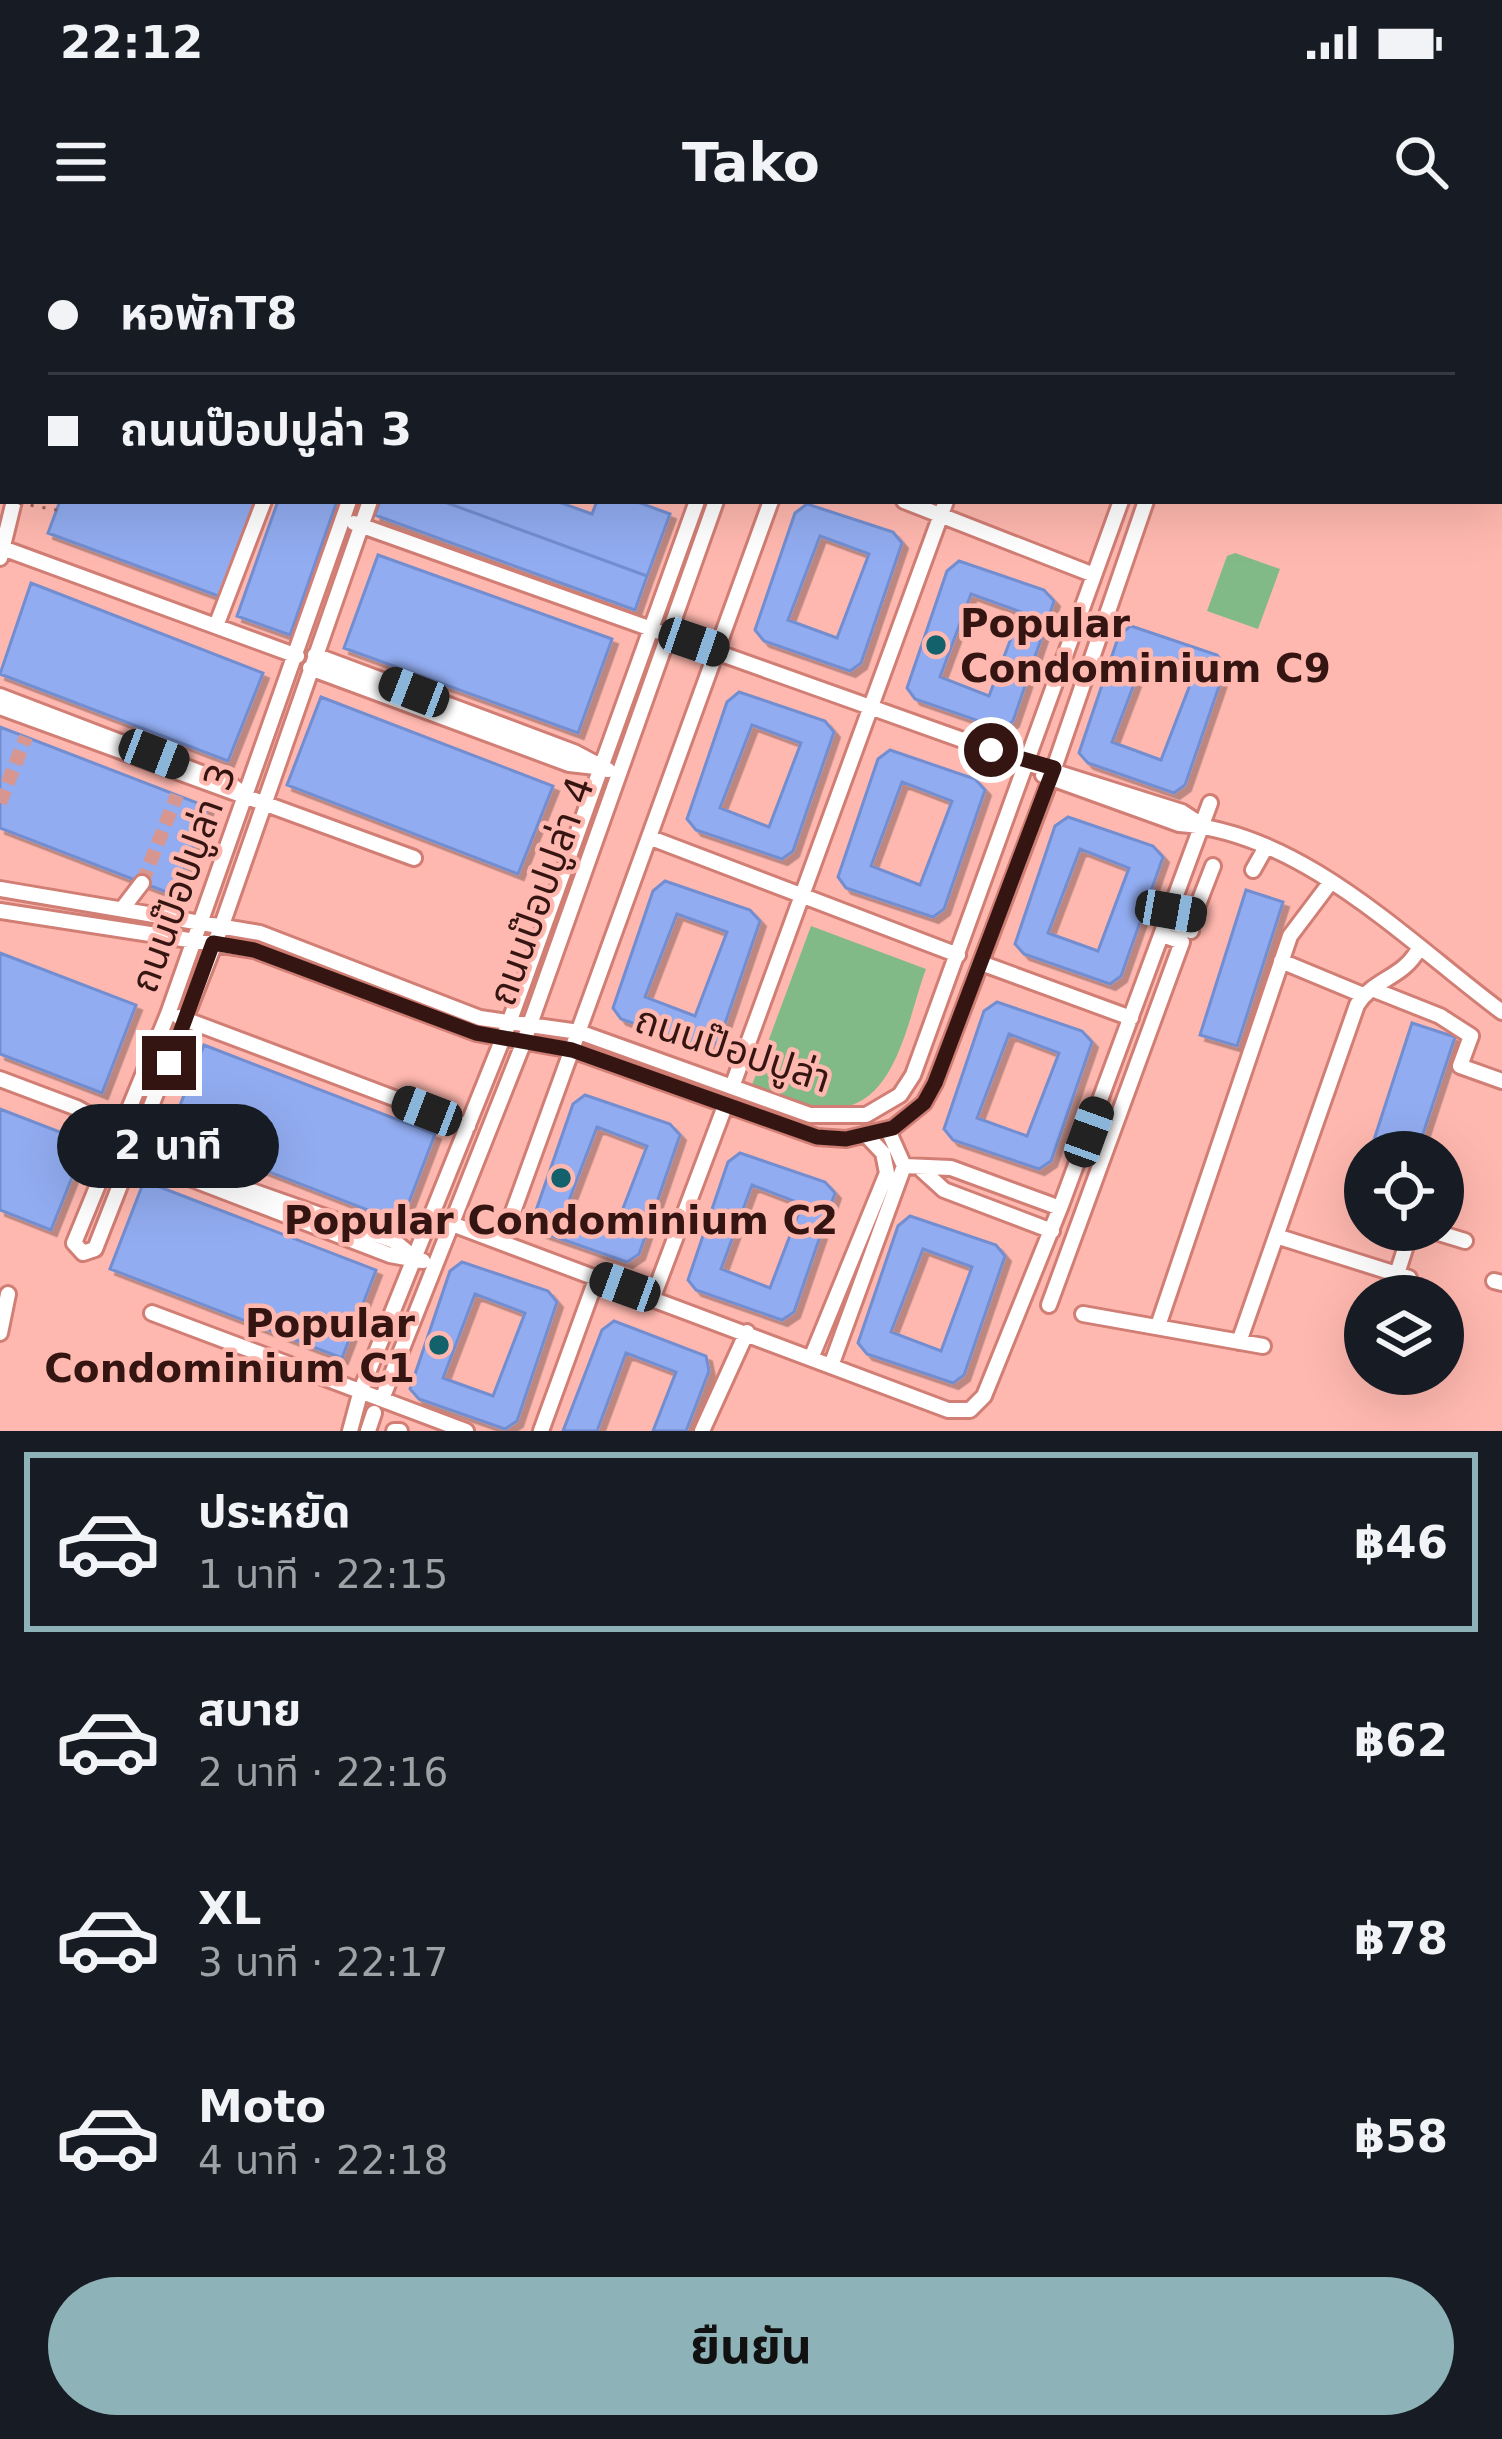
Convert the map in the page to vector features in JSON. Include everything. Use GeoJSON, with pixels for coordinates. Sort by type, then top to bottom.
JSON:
{"type":"FeatureCollection","features":[{"type":"Feature","properties":{"kind":"street"},"geometry":{"type":"LineString","coordinates":[[9,504],[1,551],[297,656]]}},
{"type":"Feature","properties":{"kind":"street"},"geometry":{"type":"LineString","coordinates":[[216,626],[263,504]]}},
{"type":"Feature","properties":{"kind":"street","name":"ถนนป๊อปปูล่า 3"},"geometry":{"type":"LineString","coordinates":[[348,504],[297,656],[255,801],[222,926],[95,1250],[83,1253],[74,1243],[169,1014],[199,921],[255,801],[313,662],[369,504]]}},
{"type":"Feature","properties":{"kind":"street","name":"ถนนป๊อปปูล่า 4"},"geometry":{"type":"LineString","coordinates":[[350,1431],[361,1390],[502,1040],[696,504]]}},
{"type":"Feature","properties":{"kind":"street","name":"ถนนป๊อปปูล่า 4"},"geometry":{"type":"LineString","coordinates":[[368,1431],[523,1044],[715,504]]}},
{"type":"Feature","properties":{"kind":"street"},"geometry":{"type":"LineString","coordinates":[[502,1242],[770,504]]}},
{"type":"Feature","properties":{"kind":"street","name":"ถนนป๊อปปูล่า"},"geometry":{"type":"LineString","coordinates":[[0,889],[260,933],[480,1018],[579,1031],[831,1118],[866,1114],[888,1103],[913,1075],[1030,764],[1120,504]]}},
{"type":"Feature","properties":{"kind":"street","name":"ถนนป๊อปปูล่า"},"geometry":{"type":"LineString","coordinates":[[0,911],[254,950],[502,1040],[572,1050],[817,1137],[868,1137],[888,1130],[924,1103],[1052,774],[1145,504]]}},
{"type":"Feature","properties":{"kind":"street"},"geometry":{"type":"LineString","coordinates":[[732,1087],[805,898],[943,508],[1094,574]]}},
{"type":"Feature","properties":{"kind":"street"},"geometry":{"type":"LineString","coordinates":[[343,519],[874,706],[1052,774],[1182,812],[1202,825],[1266,847],[1330,883],[1502,1012]]}},
{"type":"Feature","properties":{"kind":"street"},"geometry":{"type":"LineString","coordinates":[[313,662],[574,752],[618,774]]}},
{"type":"Feature","properties":{"kind":"street"},"geometry":{"type":"LineString","coordinates":[[0,696],[230,784],[255,801]]}},
{"type":"Feature","properties":{"kind":"street"},"geometry":{"type":"LineString","coordinates":[[0,707],[414,858]]}},
{"type":"Feature","properties":{"kind":"street"},"geometry":{"type":"LineString","coordinates":[[26,737],[32,719]]}},
{"type":"Feature","properties":{"kind":"street"},"geometry":{"type":"LineString","coordinates":[[177,795],[184,777]]}},
{"type":"Feature","properties":{"kind":"street"},"geometry":{"type":"LineString","coordinates":[[452,1223],[948,1410],[974,1407],[984,1396],[1052,1232],[1210,803]]}},
{"type":"Feature","properties":{"kind":"street"},"geometry":{"type":"LineString","coordinates":[[651,838],[958,955]]}},
{"type":"Feature","properties":{"kind":"street"},"geometry":{"type":"LineString","coordinates":[[1253,870],[1266,847]]}},
{"type":"Feature","properties":{"kind":"street"},"geometry":{"type":"LineString","coordinates":[[1166,922],[1194,915],[1213,866]]}},
{"type":"Feature","properties":{"kind":"street"},"geometry":{"type":"LineString","coordinates":[[122,909],[142,883]]}},
{"type":"Feature","properties":{"kind":"street"},"geometry":{"type":"LineString","coordinates":[[1158,1327],[1289,936],[1330,883]]}},
{"type":"Feature","properties":{"kind":"street"},"geometry":{"type":"LineString","coordinates":[[1166,922],[1191,931]]}},
{"type":"Feature","properties":{"kind":"street"},"geometry":{"type":"LineString","coordinates":[[1049,1306],[1182,943],[1166,922]]}},
{"type":"Feature","properties":{"kind":"street"},"geometry":{"type":"LineString","coordinates":[[1239,1342],[1368,992],[1407,971],[1418,950]]}},
{"type":"Feature","properties":{"kind":"street"},"geometry":{"type":"LineString","coordinates":[[1281,961],[1440,1016],[1471,1036],[1460,1066],[1502,1081]]}},
{"type":"Feature","properties":{"kind":"street"},"geometry":{"type":"LineString","coordinates":[[981,963],[1131,1018]]}},
{"type":"Feature","properties":{"kind":"street"},"geometry":{"type":"LineString","coordinates":[[169,1014],[468,1126]]}},
{"type":"Feature","properties":{"kind":"street"},"geometry":{"type":"LineString","coordinates":[[0,1079],[77,1108],[120,1132],[135,1151],[394,1241],[415,1258],[434,1265]]}},
{"type":"Feature","properties":{"kind":"street"},"geometry":{"type":"LineString","coordinates":[[653,1298],[725,1106]]}},
{"type":"Feature","properties":{"kind":"street"},"geometry":{"type":"LineString","coordinates":[[832,1364],[904,1166],[888,1130]]}},
{"type":"Feature","properties":{"kind":"street"},"geometry":{"type":"LineString","coordinates":[[812,1356],[887,1173],[884,1153],[868,1137]]}},
{"type":"Feature","properties":{"kind":"street"},"geometry":{"type":"LineString","coordinates":[[904,1166],[951,1168],[1060,1208]]}},
{"type":"Feature","properties":{"kind":"street"},"geometry":{"type":"LineString","coordinates":[[922,1170],[944,1190],[1052,1232]]}},
{"type":"Feature","properties":{"kind":"street"},"geometry":{"type":"LineString","coordinates":[[1276,1236],[1403,1276],[1407,1251]]}},
{"type":"Feature","properties":{"kind":"street"},"geometry":{"type":"LineString","coordinates":[[541,1431],[598,1277]]}},
{"type":"Feature","properties":{"kind":"street"},"geometry":{"type":"LineString","coordinates":[[0,1333],[8,1294]]}},
{"type":"Feature","properties":{"kind":"street"},"geometry":{"type":"LineString","coordinates":[[152,1313],[361,1390],[378,1406],[466,1431]]}},
{"type":"Feature","properties":{"kind":"street"},"geometry":{"type":"LineString","coordinates":[[1083,1314],[1263,1346]]}},
{"type":"Feature","properties":{"kind":"street"},"geometry":{"type":"LineString","coordinates":[[702,1431],[747,1332]]}},
{"type":"Feature","properties":{"kind":"path"},"geometry":{"type":"LineString","coordinates":[[25,504],[57,510]]}},
{"type":"Feature","properties":{"kind":"green space"},"geometry":{"type":"Polygon","coordinates":[[[1235,553],[1280,569],[1258,629],[1207,611],[1227,556],[1235,553]]]}},
{"type":"Feature","properties":{"kind":"green space"},"geometry":{"type":"Polygon","coordinates":[[[811,926],[926,969],[906,1033],[886,1076],[855,1104],[834,1108],[752,1085],[811,926]]]}},
{"type":"Feature","properties":{"kind":"building"},"geometry":{"type":"Polygon","coordinates":[[[59,504],[256,504],[221,597],[48,533],[59,504]]]}},
{"type":"Feature","properties":{"kind":"building"},"geometry":{"type":"Polygon","coordinates":[[[277,504],[336,504],[290,635],[237,616],[277,504]]]}},
{"type":"Feature","properties":{"kind":"building"},"geometry":{"type":"Polygon","coordinates":[[[379,504],[450,504],[647,576],[635,610],[375,515],[379,504]]]}},
{"type":"Feature","properties":{"kind":"building"},"geometry":{"type":"Polygon","coordinates":[[[450,504],[564,504],[592,514],[596,504],[643,504],[670,514],[647,576],[450,504]]]}},
{"type":"Feature","properties":{"kind":"building"},"geometry":{"type":"Polygon","coordinates":[[[807,504],[893,532],[902,543],[861,663],[850,671],[764,641],[755,630],[795,513],[807,504]],[[820,536],[788,620],[837,638],[869,554],[820,536]]]}},
{"type":"Feature","properties":{"kind":"building"},"geometry":{"type":"Polygon","coordinates":[[[378,555],[612,639],[578,733],[344,648],[378,555]]]}},
{"type":"Feature","properties":{"kind":"building","name":"Popular Condominium C9"},"geometry":{"type":"Polygon","coordinates":[[[959,561],[1044,590],[1054,601],[1013,721],[1002,729],[915,699],[907,688],[947,571],[959,561]],[[971,594],[940,677],[989,696],[1021,612],[971,594]]]}},
{"type":"Feature","properties":{"kind":"building"},"geometry":{"type":"Polygon","coordinates":[[[31,583],[263,673],[228,761],[0,674],[31,583]]]}},
{"type":"Feature","properties":{"kind":"building"},"geometry":{"type":"Polygon","coordinates":[[[1131,626],[1217,655],[1226,666],[1185,785],[1174,793],[1088,763],[1079,753],[1119,635],[1131,626]],[[1144,658],[1112,742],[1161,760],[1193,677],[1144,658]]]}},
{"type":"Feature","properties":{"kind":"building"},"geometry":{"type":"Polygon","coordinates":[[[739,692],[825,721],[834,732],[793,851],[782,859],[696,830],[687,819],[727,702],[739,692]],[[752,725],[720,808],[769,827],[801,743],[752,725]]]}},
{"type":"Feature","properties":{"kind":"building"},"geometry":{"type":"Polygon","coordinates":[[[321,697],[553,786],[518,874],[287,785],[321,697]]]}},
{"type":"Feature","properties":{"kind":"building"},"geometry":{"type":"Polygon","coordinates":[[[0,727],[208,807],[174,895],[0,828],[0,727]]]}},
{"type":"Feature","properties":{"kind":"building"},"geometry":{"type":"Polygon","coordinates":[[[890,750],[975,779],[985,790],[944,909],[933,917],[846,888],[838,877],[878,759],[890,750]],[[902,782],[871,866],[920,885],[952,801],[902,782]]]}},
{"type":"Feature","properties":{"kind":"building"},"geometry":{"type":"Polygon","coordinates":[[[1068,817],[1153,846],[1163,857],[1121,976],[1110,984],[1024,954],[1015,944],[1055,826],[1068,817]],[[1080,849],[1048,933],[1098,951],[1129,868],[1080,849]]]}},
{"type":"Feature","properties":{"kind":"building"},"geometry":{"type":"Polygon","coordinates":[[[665,881],[750,910],[760,921],[719,1041],[707,1049],[621,1019],[613,1008],[653,891],[665,881]],[[677,914],[645,997],[695,1016],[727,932],[677,914]]]}},
{"type":"Feature","properties":{"kind":"building"},"geometry":{"type":"Polygon","coordinates":[[[1246,890],[1283,902],[1237,1046],[1200,1035],[1246,890]]]}},
{"type":"Feature","properties":{"kind":"building"},"geometry":{"type":"Polygon","coordinates":[[[0,953],[136,1005],[102,1093],[0,1054],[0,953]]]}},
{"type":"Feature","properties":{"kind":"building"},"geometry":{"type":"Polygon","coordinates":[[[997,1002],[1082,1031],[1092,1042],[1051,1161],[1039,1169],[953,1140],[944,1129],[984,1011],[997,1002]],[[1009,1034],[977,1118],[1027,1136],[1059,1053],[1009,1034]]]}},
{"type":"Feature","properties":{"kind":"building"},"geometry":{"type":"Polygon","coordinates":[[[1412,1023],[1455,1037],[1424,1131],[1377,1131],[1412,1023]]]}},
{"type":"Feature","properties":{"kind":"building"},"geometry":{"type":"Polygon","coordinates":[[[204,1045],[435,1134],[401,1223],[169,1133],[204,1045]]]}},
{"type":"Feature","properties":{"kind":"building","name":"Popular Condominium C2"},"geometry":{"type":"Polygon","coordinates":[[[585,1095],[670,1124],[680,1135],[639,1254],[627,1262],[541,1232],[532,1222],[573,1104],[585,1095]],[[597,1127],[565,1211],[615,1229],[647,1146],[597,1127]]]}},
{"type":"Feature","properties":{"kind":"building"},"geometry":{"type":"Polygon","coordinates":[[[0,1109],[86,1142],[51,1230],[0,1210],[0,1109]]]}},
{"type":"Feature","properties":{"kind":"building"},"geometry":{"type":"Polygon","coordinates":[[[740,1153],[825,1182],[835,1193],[794,1312],[782,1320],[696,1290],[688,1280],[728,1162],[740,1153]],[[752,1185],[721,1269],[770,1288],[802,1204],[752,1185]]]}},
{"type":"Feature","properties":{"kind":"building"},"geometry":{"type":"Polygon","coordinates":[[[144,1181],[376,1270],[342,1358],[110,1269],[144,1181]]]}},
{"type":"Feature","properties":{"kind":"building"},"geometry":{"type":"Polygon","coordinates":[[[910,1216],[996,1245],[1005,1256],[964,1375],[953,1383],[867,1354],[858,1343],[898,1226],[910,1216]],[[923,1249],[891,1332],[941,1351],[972,1267],[923,1249]]]}},
{"type":"Feature","properties":{"kind":"building","name":"Popular Condominium C1"},"geometry":{"type":"Polygon","coordinates":[[[462,1262],[548,1291],[557,1302],[517,1421],[505,1429],[419,1399],[410,1389],[450,1271],[462,1262]],[[475,1294],[443,1378],[493,1396],[525,1313],[475,1294]]]}},
{"type":"Feature","properties":{"kind":"building"},"geometry":{"type":"Polygon","coordinates":[[[614,1321],[706,1356],[709,1371],[686,1431],[653,1431],[676,1372],[626,1353],[597,1431],[563,1431],[602,1330],[614,1321]]]}},
{"type":"Feature","properties":{"kind":"tunnel"},"geometry":{"type":"LineString","coordinates":[[0,803],[26,737]]}},
{"type":"Feature","properties":{"kind":"tunnel"},"geometry":{"type":"LineString","coordinates":[[142,883],[177,795]]}},
{"type":"Feature","properties":{"kind":"place","name":"Popular Condominium C9"},"geometry":{"type":"Point","coordinates":[936,645]}},
{"type":"Feature","properties":{"kind":"place","name":"Popular Condominium C2"},"geometry":{"type":"Point","coordinates":[561,1178]}},
{"type":"Feature","properties":{"kind":"place","name":"Popular Condominium C1"},"geometry":{"type":"Point","coordinates":[439,1345]}},
{"type":"Feature","properties":{"kind":"route"},"geometry":{"type":"LineString","coordinates":[[169,1063],[213,943],[254,950],[476,1033],[572,1050],[817,1137],[879,1134],[913,1114],[935,1083],[1054,768],[991,750]]}}]}
